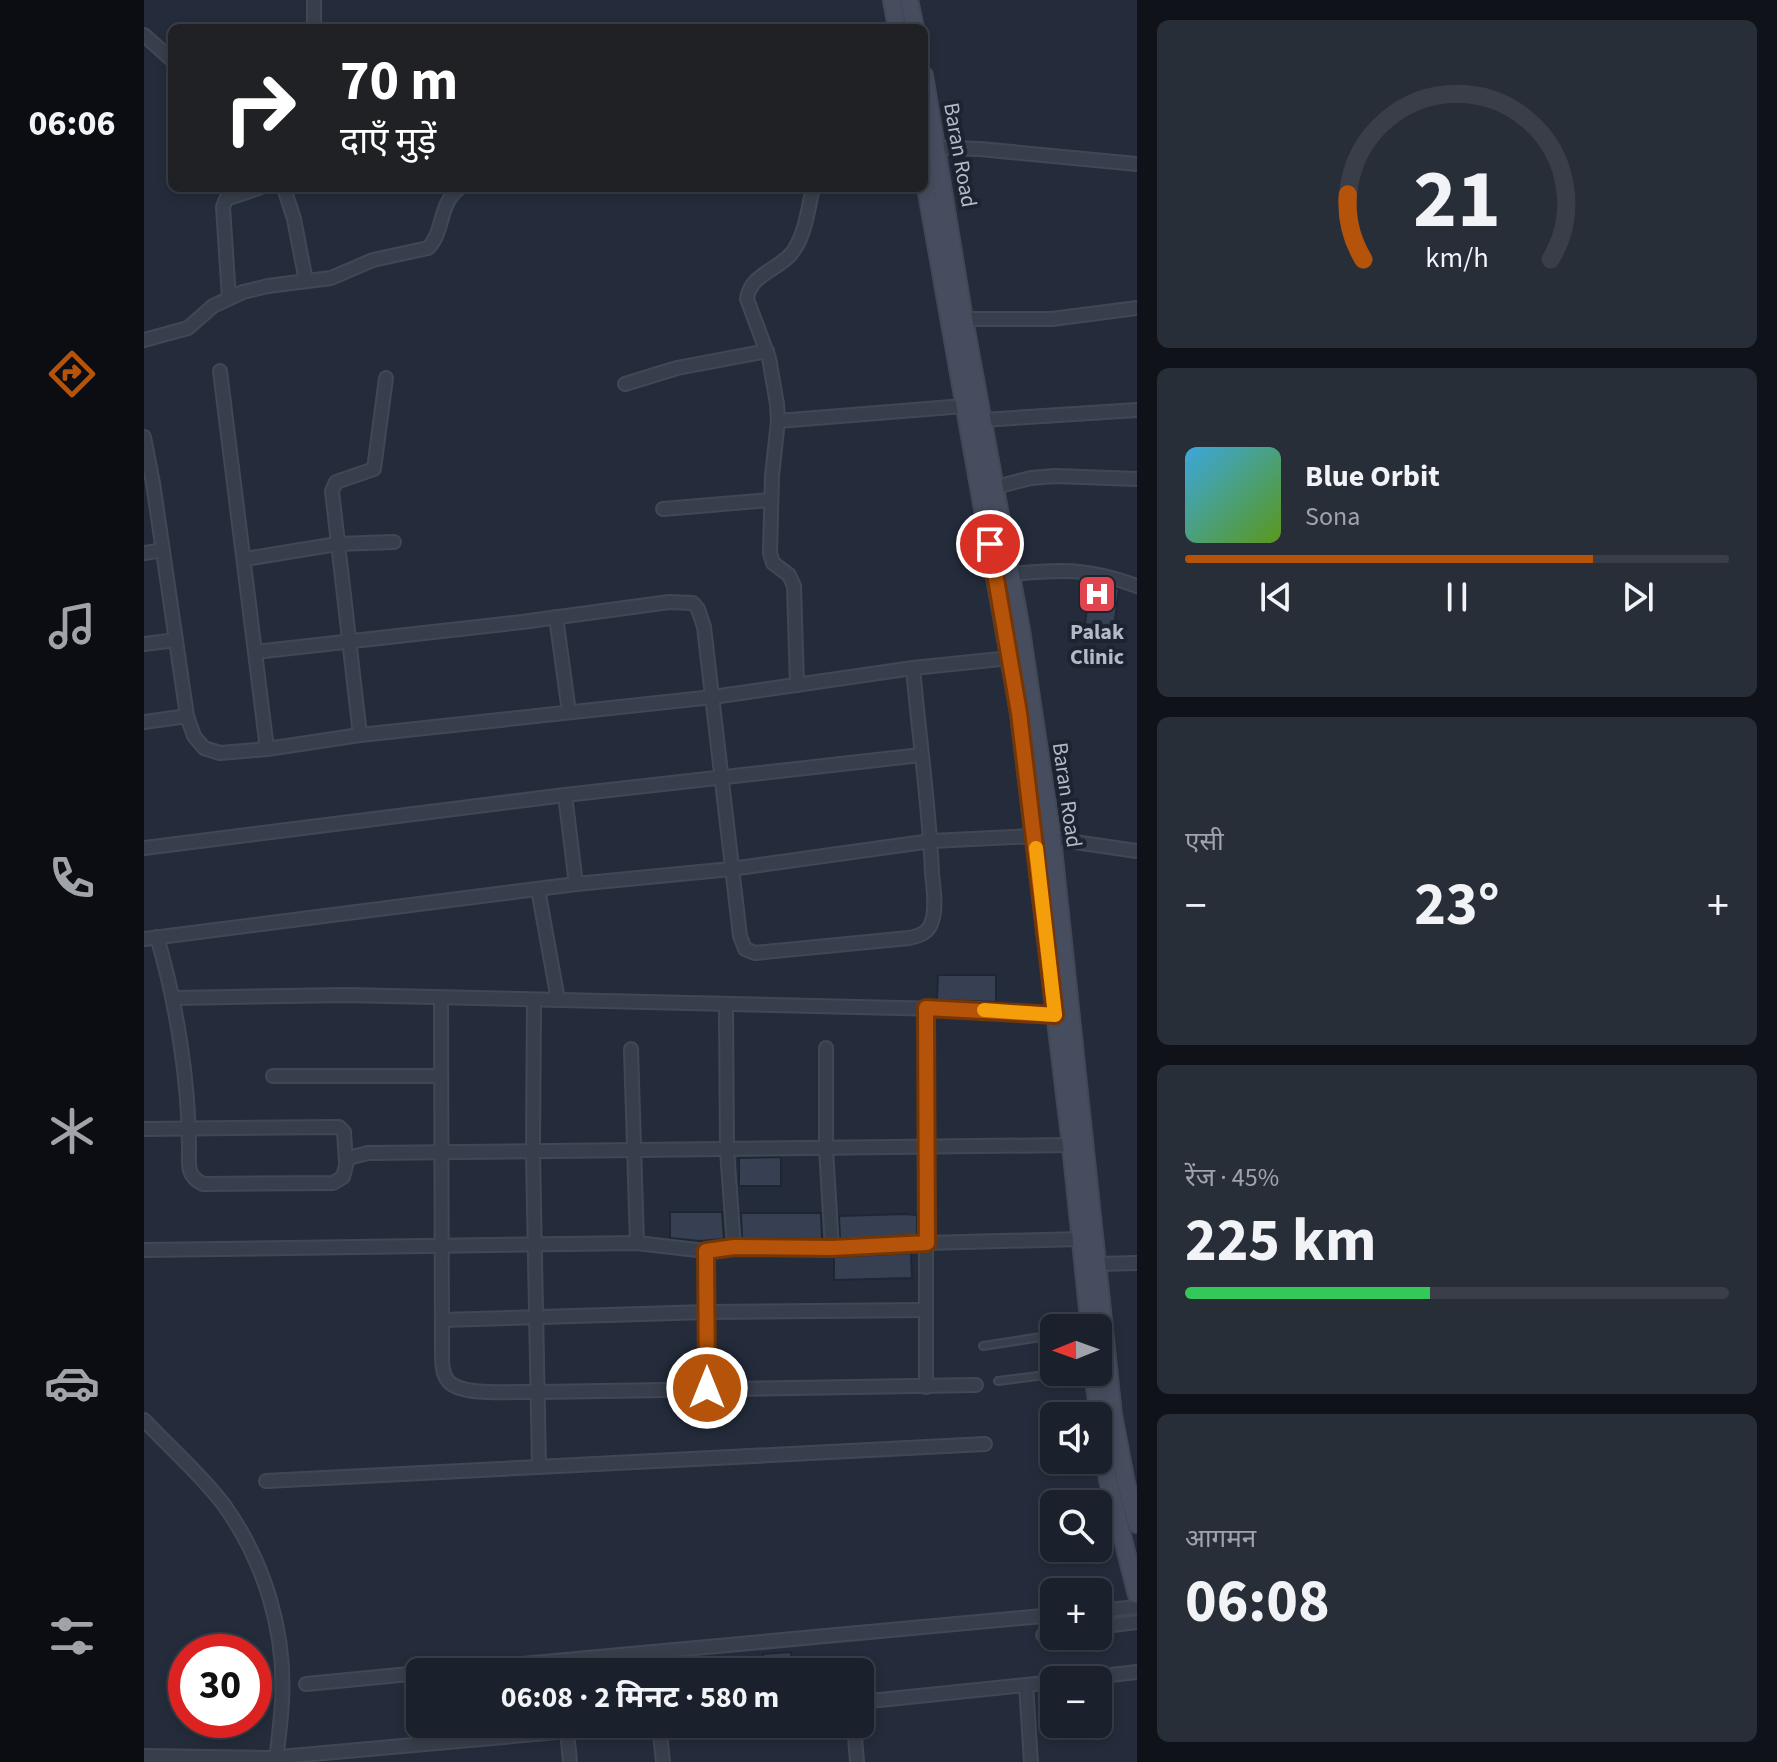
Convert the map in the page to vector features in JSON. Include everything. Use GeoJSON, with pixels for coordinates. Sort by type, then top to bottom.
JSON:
{"type":"FeatureCollection","features":[{"type":"Feature","properties":{"kind":"main road"},"geometry":{"type":"LineString","coordinates":[[892,0],[896,24]]}},
{"type":"Feature","properties":{"kind":"main road"},"geometry":{"type":"LineString","coordinates":[[909,0],[914,24]]}},
{"type":"Feature","properties":{"kind":"main road","name":"Baran Road"},"geometry":{"type":"LineString","coordinates":[[928,116],[931,147],[1011,574],[1052,838],[1117,1438],[1137,1524]]}},
{"type":"Feature","properties":{"kind":"main road","name":"Baran Road"},"geometry":{"type":"LineString","coordinates":[[927,192],[1010,658],[1071,1145],[1088,1314]]}},
{"type":"Feature","properties":{"kind":"main road"},"geometry":{"type":"LineString","coordinates":[[1095,1386],[1108,1480],[1137,1595]]}},
{"type":"Feature","properties":{"kind":"street"},"geometry":{"type":"LineString","coordinates":[[314,0],[314,24]]}},
{"type":"Feature","properties":{"kind":"street"},"geometry":{"type":"LineString","coordinates":[[144,35],[168,56]]}},
{"type":"Feature","properties":{"kind":"street"},"geometry":{"type":"LineString","coordinates":[[931,147],[1137,164]]}},
{"type":"Feature","properties":{"kind":"street"},"geometry":{"type":"LineString","coordinates":[[229,298],[223,207],[226,199],[247,192]]}},
{"type":"Feature","properties":{"kind":"street"},"geometry":{"type":"LineString","coordinates":[[285,192],[306,281]]}},
{"type":"Feature","properties":{"kind":"street"},"geometry":{"type":"LineString","coordinates":[[144,340],[188,328],[213,306],[229,298],[268,286],[331,278],[386,256],[428,248],[436,238],[446,203],[456,192]]}},
{"type":"Feature","properties":{"kind":"street"},"geometry":{"type":"LineString","coordinates":[[797,685],[794,586],[791,578],[775,566],[771,558],[771,500],[778,421],[774,376],[748,306],[747,293],[753,283],[782,263],[796,248],[812,192]]}},
{"type":"Feature","properties":{"kind":"street"},"geometry":{"type":"LineString","coordinates":[[964,319],[1052,319],[1137,308]]}},
{"type":"Feature","properties":{"kind":"street"},"geometry":{"type":"LineString","coordinates":[[625,384],[677,368],[767,351]]}},
{"type":"Feature","properties":{"kind":"street"},"geometry":{"type":"LineString","coordinates":[[220,371],[267,749]]}},
{"type":"Feature","properties":{"kind":"street"},"geometry":{"type":"LineString","coordinates":[[360,735],[333,486],[374,469],[386,378]]}},
{"type":"Feature","properties":{"kind":"street"},"geometry":{"type":"LineString","coordinates":[[778,421],[964,406]]}},
{"type":"Feature","properties":{"kind":"street"},"geometry":{"type":"LineString","coordinates":[[983,420],[1137,410]]}},
{"type":"Feature","properties":{"kind":"street"},"geometry":{"type":"LineString","coordinates":[[144,437],[187,716],[194,736],[204,748],[220,753],[713,697],[913,668],[1010,658]]}},
{"type":"Feature","properties":{"kind":"street"},"geometry":{"type":"LineString","coordinates":[[996,487],[1031,478],[1055,476],[1137,479]]}},
{"type":"Feature","properties":{"kind":"street"},"geometry":{"type":"LineString","coordinates":[[663,509],[771,500]]}},
{"type":"Feature","properties":{"kind":"street"},"geometry":{"type":"LineString","coordinates":[[245,559],[337,544],[394,542]]}},
{"type":"Feature","properties":{"kind":"street"},"geometry":{"type":"LineString","coordinates":[[144,553],[163,550]]}},
{"type":"Feature","properties":{"kind":"street"},"geometry":{"type":"LineString","coordinates":[[1011,574],[1070,569],[1106,575],[1137,586]]}},
{"type":"Feature","properties":{"kind":"street"},"geometry":{"type":"LineString","coordinates":[[255,652],[669,602],[693,603],[701,616],[713,697],[740,936],[745,949],[751,953],[909,938],[923,934],[933,920],[931,841],[913,668]]}},
{"type":"Feature","properties":{"kind":"street"},"geometry":{"type":"LineString","coordinates":[[556,617],[569,712]]}},
{"type":"Feature","properties":{"kind":"street"},"geometry":{"type":"LineString","coordinates":[[144,644],[176,640]]}},
{"type":"Feature","properties":{"kind":"street"},"geometry":{"type":"LineString","coordinates":[[144,722],[187,716]]}},
{"type":"Feature","properties":{"kind":"street"},"geometry":{"type":"LineString","coordinates":[[144,848],[565,795],[921,755]]}},
{"type":"Feature","properties":{"kind":"street"},"geometry":{"type":"LineString","coordinates":[[565,795],[576,884]]}},
{"type":"Feature","properties":{"kind":"street"},"geometry":{"type":"LineString","coordinates":[[144,1129],[189,1128],[339,1127],[344,1132],[346,1162],[343,1177],[333,1183],[203,1184],[190,1173],[189,1128],[174,998],[150,938],[576,884],[731,869],[931,841],[1034,836],[1137,851]]}},
{"type":"Feature","properties":{"kind":"street"},"geometry":{"type":"LineString","coordinates":[[538,889],[558,1000]]}},
{"type":"Feature","properties":{"kind":"street"},"geometry":{"type":"LineString","coordinates":[[174,998],[346,995],[926,1008],[1055,1015]]}},
{"type":"Feature","properties":{"kind":"street"},"geometry":{"type":"LineString","coordinates":[[441,998],[442,1366],[451,1384],[474,1391],[538,1392],[976,1385]]}},
{"type":"Feature","properties":{"kind":"street"},"geometry":{"type":"LineString","coordinates":[[534,1000],[533,1153],[539,1467]]}},
{"type":"Feature","properties":{"kind":"street"},"geometry":{"type":"LineString","coordinates":[[726,1004],[727,1150],[734,1247]]}},
{"type":"Feature","properties":{"kind":"street"},"geometry":{"type":"LineString","coordinates":[[926,1008],[926,1387]]}},
{"type":"Feature","properties":{"kind":"street"},"geometry":{"type":"LineString","coordinates":[[826,1048],[826,1149],[832,1248]]}},
{"type":"Feature","properties":{"kind":"street"},"geometry":{"type":"LineString","coordinates":[[631,1049],[637,1243]]}},
{"type":"Feature","properties":{"kind":"street"},"geometry":{"type":"LineString","coordinates":[[273,1076],[441,1076]]}},
{"type":"Feature","properties":{"kind":"street"},"geometry":{"type":"LineString","coordinates":[[346,1162],[353,1155],[368,1153],[1071,1145]]}},
{"type":"Feature","properties":{"kind":"street"},"geometry":{"type":"LineString","coordinates":[[144,1250],[637,1243],[706,1251],[734,1247],[832,1248],[1080,1239]]}},
{"type":"Feature","properties":{"kind":"street"},"geometry":{"type":"LineString","coordinates":[[706,1251],[707,1388]]}},
{"type":"Feature","properties":{"kind":"street"},"geometry":{"type":"LineString","coordinates":[[1097,1264],[1137,1263]]}},
{"type":"Feature","properties":{"kind":"street"},"geometry":{"type":"LineString","coordinates":[[442,1320],[707,1312],[925,1310]]}},
{"type":"Feature","properties":{"kind":"street"},"geometry":{"type":"LineString","coordinates":[[144,1420],[224,1505],[258,1565],[278,1634],[283,1698],[276,1760]]}},
{"type":"Feature","properties":{"kind":"street"},"geometry":{"type":"LineString","coordinates":[[266,1481],[985,1444]]}},
{"type":"Feature","properties":{"kind":"street"},"geometry":{"type":"LineString","coordinates":[[1112,1610],[1137,1607]]}},
{"type":"Feature","properties":{"kind":"street"},"geometry":{"type":"LineString","coordinates":[[586,1658],[1040,1616]]}},
{"type":"Feature","properties":{"kind":"street"},"geometry":{"type":"LineString","coordinates":[[1112,1625],[1137,1622]]}},
{"type":"Feature","properties":{"kind":"street"},"geometry":{"type":"LineString","coordinates":[[1112,1675],[1137,1672]]}},
{"type":"Feature","properties":{"kind":"street"},"geometry":{"type":"LineString","coordinates":[[306,1684],[406,1674]]}},
{"type":"Feature","properties":{"kind":"street"},"geometry":{"type":"LineString","coordinates":[[874,1701],[1040,1684]]}},
{"type":"Feature","properties":{"kind":"street"},"geometry":{"type":"LineString","coordinates":[[1026,1685],[1031,1762]]}},
{"type":"Feature","properties":{"kind":"street"},"geometry":{"type":"LineString","coordinates":[[144,1756],[276,1760],[487,1738]]}},
{"type":"Feature","properties":{"kind":"street"},"geometry":{"type":"LineString","coordinates":[[568,1738],[570,1762]]}},
{"type":"Feature","properties":{"kind":"street"},"geometry":{"type":"LineString","coordinates":[[660,1738],[663,1762]]}},
{"type":"Feature","properties":{"kind":"street"},"geometry":{"type":"LineString","coordinates":[[855,1738],[857,1762]]}},
{"type":"Feature","properties":{"kind":"street"},"geometry":{"type":"LineString","coordinates":[[385,1747],[386,1762]]}},
{"type":"Feature","properties":{"kind":"lane"},"geometry":{"type":"LineString","coordinates":[[983,1346],[1040,1337]]}},
{"type":"Feature","properties":{"kind":"lane"},"geometry":{"type":"LineString","coordinates":[[998,1381],[1040,1376]]}},
{"type":"Feature","properties":{"kind":"building"},"geometry":{"type":"Polygon","coordinates":[[[1090,582],[1119,589],[1114,628],[1085,624],[1090,582]]]}},
{"type":"Feature","properties":{"kind":"building"},"geometry":{"type":"Polygon","coordinates":[[[938,975],[996,975],[996,1002],[937,1000],[938,975]]]}},
{"type":"Feature","properties":{"kind":"building"},"geometry":{"type":"Polygon","coordinates":[[[781,1157],[781,1186],[739,1186],[739,1158],[781,1157]]]}},
{"type":"Feature","properties":{"kind":"building"},"geometry":{"type":"Polygon","coordinates":[[[670,1212],[722,1212],[724,1239],[699,1241],[670,1238],[670,1212]]]}},
{"type":"Feature","properties":{"kind":"building"},"geometry":{"type":"Polygon","coordinates":[[[741,1213],[821,1213],[822,1239],[742,1238],[741,1213]]]}},
{"type":"Feature","properties":{"kind":"building"},"geometry":{"type":"Polygon","coordinates":[[[917,1215],[917,1235],[840,1239],[839,1216],[917,1215]]]}},
{"type":"Feature","properties":{"kind":"building"},"geometry":{"type":"Polygon","coordinates":[[[911,1253],[912,1278],[834,1280],[834,1257],[911,1253]]]}},
{"type":"Feature","properties":{"kind":"building"},"geometry":{"type":"Polygon","coordinates":[[[791,1652],[791,1658],[763,1658],[763,1654],[791,1652]]]}},
{"type":"Feature","properties":{"kind":"slow traffic"},"geometry":{"type":"LineString","coordinates":[[984,1010],[1055,1015],[1036,848]]}},
{"type":"Feature","properties":{"kind":"place","name":"Palak Clinic"},"geometry":{"type":"Point","coordinates":[1097,594]}},
{"type":"Feature","properties":{"kind":"route"},"geometry":{"type":"LineString","coordinates":[[707,1388],[706,1251],[734,1247],[832,1248],[927,1243],[926,1008],[1055,1015],[1019,713],[990,544]]}}]}
